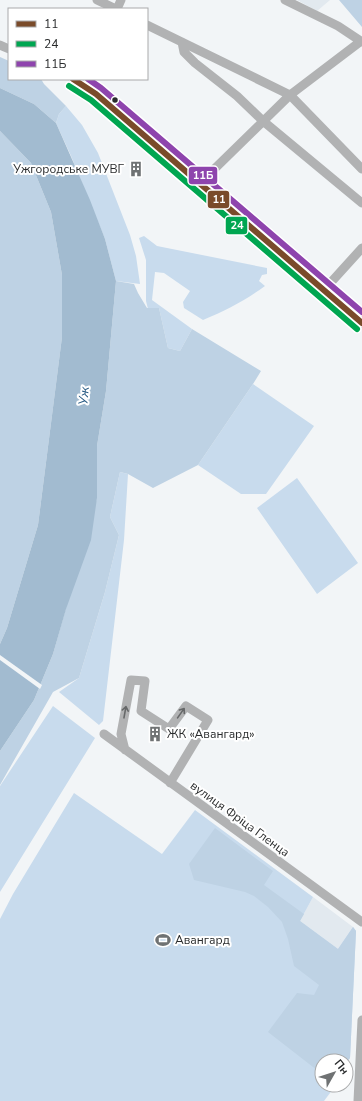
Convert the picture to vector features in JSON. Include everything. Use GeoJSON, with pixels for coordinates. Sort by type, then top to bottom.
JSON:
{"type":"FeatureCollection","features":[{"type":"Feature","properties":{"kind":"street"},"geometry":{"type":"LineString","coordinates":[[97,0],[114,8]]}},
{"type":"Feature","properties":{"kind":"street"},"geometry":{"type":"LineString","coordinates":[[200,183],[290,95],[362,41],[338,26],[285,0]]}},
{"type":"Feature","properties":{"kind":"street"},"geometry":{"type":"LineString","coordinates":[[148,25],[290,95],[362,169]]}},
{"type":"Feature","properties":{"kind":"street"},"geometry":{"type":"LineString","coordinates":[[182,42],[184,52],[195,63],[237,96],[263,121],[362,203]]}},
{"type":"Feature","properties":{"kind":"street"},"geometry":{"type":"LineString","coordinates":[[79,81],[362,322]]}},
{"type":"Feature","properties":{"kind":"street"},"geometry":{"type":"LineString","coordinates":[[324,290],[362,248]]}},
{"type":"Feature","properties":{"kind":"street"},"geometry":{"type":"LineString","coordinates":[[126,750],[122,734],[131,680],[145,681],[141,711],[169,730],[186,706],[208,720],[170,783]]}},
{"type":"Feature","properties":{"kind":"street","name":"вулиця Фріца Гленца"},"geometry":{"type":"LineString","coordinates":[[104,734],[362,922]]}},
{"type":"Feature","properties":{"kind":"street"},"geometry":{"type":"LineString","coordinates":[[358,1101],[362,1020]]}},
{"type":"Feature","properties":{"kind":"shaded area"},"geometry":{"type":"Polygon","coordinates":[[[297,0],[330,0],[317,11],[297,0]]]}},
{"type":"Feature","properties":{"kind":"shaded area"},"geometry":{"type":"Polygon","coordinates":[[[339,0],[362,0],[362,27],[339,0]]]}},
{"type":"Feature","properties":{"kind":"shaded area"},"geometry":{"type":"Polygon","coordinates":[[[0,57],[8,61],[8,80],[42,80],[66,106],[59,114],[56,123],[34,104],[0,88],[0,57]]]}},
{"type":"Feature","properties":{"kind":"shaded area"},"geometry":{"type":"Polygon","coordinates":[[[66,106],[82,125],[98,153],[130,235],[136,256],[140,284],[116,281],[105,239],[56,123],[59,114],[66,106]]]}},
{"type":"Feature","properties":{"kind":"shaded area"},"geometry":{"type":"Polygon","coordinates":[[[0,131],[31,163],[51,212],[62,275],[62,337],[38,525],[7,628],[0,644],[0,131]]]}},
{"type":"Feature","properties":{"kind":"shaded area"},"geometry":{"type":"Polygon","coordinates":[[[144,236],[157,246],[267,268],[267,274],[262,275],[259,281],[265,286],[235,305],[203,320],[184,308],[183,302],[190,291],[164,273],[155,272],[152,300],[192,329],[180,351],[168,348],[159,308],[148,309],[146,301],[146,260],[139,238],[144,236]]]}},
{"type":"Feature","properties":{"kind":"shaded area"},"geometry":{"type":"Polygon","coordinates":[[[116,281],[134,284],[147,308],[159,308],[168,348],[180,351],[192,329],[261,371],[198,465],[153,488],[128,474],[120,472],[110,517],[119,535],[105,592],[79,678],[53,692],[0,785],[0,751],[34,700],[53,654],[97,498],[97,446],[106,391],[116,281]]]}},
{"type":"Feature","properties":{"kind":"shaded area"},"geometry":{"type":"Polygon","coordinates":[[[253,384],[314,426],[266,494],[241,494],[198,465],[253,384]]]}},
{"type":"Feature","properties":{"kind":"shaded area"},"geometry":{"type":"Polygon","coordinates":[[[120,472],[128,474],[124,540],[103,721],[99,725],[59,692],[79,678],[105,592],[119,535],[110,517],[120,472]]]}},
{"type":"Feature","properties":{"kind":"shaded area"},"geometry":{"type":"Polygon","coordinates":[[[297,478],[358,563],[317,594],[257,508],[297,478]]]}},
{"type":"Feature","properties":{"kind":"shaded area"},"geometry":{"type":"Polygon","coordinates":[[[53,706],[95,738],[0,892],[0,786],[53,706]]]}},
{"type":"Feature","properties":{"kind":"shaded area","name":"Авангард"},"geometry":{"type":"Polygon","coordinates":[[[74,793],[162,854],[195,810],[313,897],[300,921],[338,949],[353,927],[356,931],[350,1053],[314,1053],[314,1093],[330,1093],[324,1101],[0,1101],[0,919],[13,894],[74,793]]]}},
{"type":"Feature","properties":{"kind":"shaded area"},"geometry":{"type":"Polygon","coordinates":[[[215,828],[273,871],[264,885],[304,914],[300,921],[338,949],[353,927],[356,931],[350,1053],[314,1053],[314,1068],[268,1032],[297,993],[314,995],[319,985],[294,966],[288,939],[282,922],[268,907],[254,896],[245,892],[194,880],[189,864],[215,828]]]}},
{"type":"Feature","properties":{"kind":"shaded area"},"geometry":{"type":"Polygon","coordinates":[[[313,897],[353,927],[338,949],[300,921],[313,897]]]}},
{"type":"Feature","properties":{"kind":"water","name":"Уж"},"geometry":{"type":"Polygon","coordinates":[[[0,88],[34,104],[56,123],[90,200],[105,239],[116,281],[106,391],[97,446],[97,498],[91,540],[66,609],[53,654],[34,700],[0,751],[0,644],[7,628],[38,525],[62,337],[62,275],[51,212],[31,163],[0,131],[0,88]]]}},
{"type":"Feature","properties":{"kind":"pier"},"geometry":{"type":"Polygon","coordinates":[[[0,655],[42,685],[40,689],[0,660],[0,655]]]}},
{"type":"Feature","properties":{"kind":"transit line","name":"11"},"geometry":{"type":"LineString","coordinates":[[75,80],[96,94],[362,323]]}},
{"type":"Feature","properties":{"kind":"transit line","name":"11Б"},"geometry":{"type":"LineString","coordinates":[[89,80],[101,88],[362,312]]}},
{"type":"Feature","properties":{"kind":"transit line","name":"24"},"geometry":{"type":"LineString","coordinates":[[69,86],[91,100],[357,329]]}},
{"type":"Feature","properties":{"kind":"place","name":"Ужгородське МУВГ"},"geometry":{"type":"Point","coordinates":[136,169]}},
{"type":"Feature","properties":{"kind":"place","name":"ЖК «Авангард»"},"geometry":{"type":"Point","coordinates":[155,734]}},
{"type":"Feature","properties":{"kind":"place","name":"Авангард"},"geometry":{"type":"Point","coordinates":[163,940]}}]}
